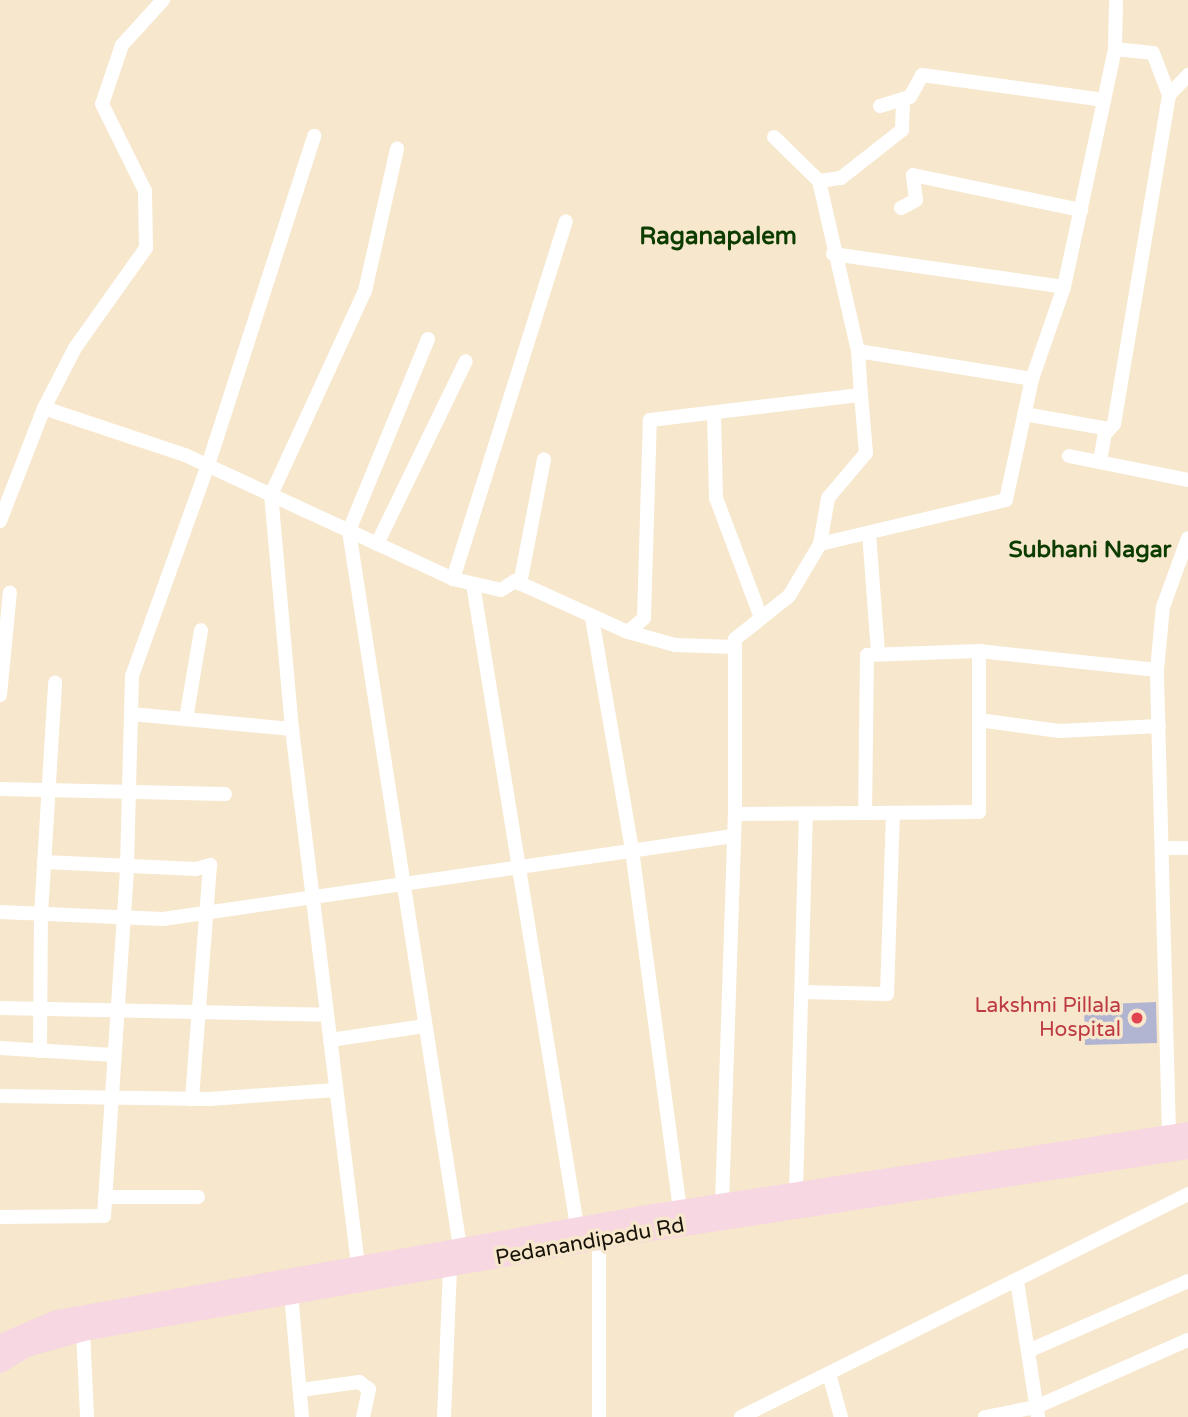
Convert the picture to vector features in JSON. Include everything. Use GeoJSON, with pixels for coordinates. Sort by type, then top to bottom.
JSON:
{"type":"FeatureCollection","features":[{"type":"Feature","properties":{"kind":"main road","name":"Pedanandipadu Rd"},"geometry":{"type":"LineString","coordinates":[[0,1343],[56,1319],[358,1265],[680,1209],[1179,1133]]}},
{"type":"Feature","properties":{"kind":"main road","name":"Pedanandipadu Rd"},"geometry":{"type":"LineString","coordinates":[[0,1363],[26,1347],[83,1331],[599,1240],[1188,1149]]}},
{"type":"Feature","properties":{"kind":"street"},"geometry":{"type":"LineString","coordinates":[[0,522],[44,408],[75,348],[146,248],[145,191],[102,104],[122,45],[163,0]]}},
{"type":"Feature","properties":{"kind":"street"},"geometry":{"type":"LineString","coordinates":[[820,544],[1006,500],[1031,379],[1064,287],[1081,210],[1115,49],[1116,0]]}},
{"type":"Feature","properties":{"kind":"street"},"geometry":{"type":"LineString","coordinates":[[1100,461],[1109,429],[1169,95],[1153,53],[1115,49]]}},
{"type":"Feature","properties":{"kind":"street"},"geometry":{"type":"LineString","coordinates":[[880,106],[910,97],[922,75],[1104,100]]}},
{"type":"Feature","properties":{"kind":"street"},"geometry":{"type":"LineString","coordinates":[[1169,95],[1188,75]]}},
{"type":"Feature","properties":{"kind":"street"},"geometry":{"type":"LineString","coordinates":[[819,181],[841,178],[902,130],[903,99]]}},
{"type":"Feature","properties":{"kind":"street"},"geometry":{"type":"LineString","coordinates":[[0,1217],[104,1216],[108,1101],[127,866],[132,676],[149,619],[208,465],[314,136]]}},
{"type":"Feature","properties":{"kind":"street"},"geometry":{"type":"LineString","coordinates":[[722,1203],[735,814],[734,639],[789,596],[820,544],[828,498],[866,453],[858,351],[833,254],[819,181],[774,137]]}},
{"type":"Feature","properties":{"kind":"street"},"geometry":{"type":"LineString","coordinates":[[358,1265],[292,729],[271,495],[365,291],[397,149]]}},
{"type":"Feature","properties":{"kind":"street"},"geometry":{"type":"LineString","coordinates":[[901,208],[916,200],[913,175],[1081,210]]}},
{"type":"Feature","properties":{"kind":"street"},"geometry":{"type":"LineString","coordinates":[[453,579],[566,221]]}},
{"type":"Feature","properties":{"kind":"street"},"geometry":{"type":"LineString","coordinates":[[833,254],[1064,287]]}},
{"type":"Feature","properties":{"kind":"street"},"geometry":{"type":"LineString","coordinates":[[428,339],[349,531],[460,1247]]}},
{"type":"Feature","properties":{"kind":"street"},"geometry":{"type":"LineString","coordinates":[[858,351],[1031,379]]}},
{"type":"Feature","properties":{"kind":"street"},"geometry":{"type":"LineString","coordinates":[[377,544],[466,361]]}},
{"type":"Feature","properties":{"kind":"street"},"geometry":{"type":"LineString","coordinates":[[628,632],[644,618],[650,420],[861,395]]}},
{"type":"Feature","properties":{"kind":"street"},"geometry":{"type":"LineString","coordinates":[[44,408],[208,465],[453,579],[501,590],[520,584],[592,618],[628,632],[675,645],[735,647]]}},
{"type":"Feature","properties":{"kind":"street"},"geometry":{"type":"LineString","coordinates":[[714,414],[716,498],[761,618]]}},
{"type":"Feature","properties":{"kind":"street"},"geometry":{"type":"LineString","coordinates":[[1024,414],[1109,429]]}},
{"type":"Feature","properties":{"kind":"street"},"geometry":{"type":"LineString","coordinates":[[1069,456],[1188,480]]}},
{"type":"Feature","properties":{"kind":"street"},"geometry":{"type":"LineString","coordinates":[[520,584],[544,459]]}},
{"type":"Feature","properties":{"kind":"street"},"geometry":{"type":"LineString","coordinates":[[869,533],[878,654]]}},
{"type":"Feature","properties":{"kind":"street"},"geometry":{"type":"LineString","coordinates":[[1179,1133],[1162,848],[1157,670],[1163,607],[1188,538]]}},
{"type":"Feature","properties":{"kind":"street"},"geometry":{"type":"LineString","coordinates":[[473,584],[516,869],[577,1226]]}},
{"type":"Feature","properties":{"kind":"street"},"geometry":{"type":"LineString","coordinates":[[0,695],[10,592]]}},
{"type":"Feature","properties":{"kind":"street"},"geometry":{"type":"LineString","coordinates":[[592,618],[632,850],[680,1209]]}},
{"type":"Feature","properties":{"kind":"street"},"geometry":{"type":"LineString","coordinates":[[186,719],[201,630]]}},
{"type":"Feature","properties":{"kind":"street"},"geometry":{"type":"LineString","coordinates":[[735,814],[979,812],[979,651]]}},
{"type":"Feature","properties":{"kind":"street"},"geometry":{"type":"LineString","coordinates":[[865,813],[867,654],[979,651],[1157,670]]}},
{"type":"Feature","properties":{"kind":"street"},"geometry":{"type":"LineString","coordinates":[[40,1051],[43,1009],[40,914],[55,682]]}},
{"type":"Feature","properties":{"kind":"street"},"geometry":{"type":"LineString","coordinates":[[131,714],[292,729]]}},
{"type":"Feature","properties":{"kind":"street"},"geometry":{"type":"LineString","coordinates":[[979,720],[1059,731],[1159,726]]}},
{"type":"Feature","properties":{"kind":"street"},"geometry":{"type":"LineString","coordinates":[[0,789],[225,794]]}},
{"type":"Feature","properties":{"kind":"street"},"geometry":{"type":"LineString","coordinates":[[802,992],[887,994],[893,813]]}},
{"type":"Feature","properties":{"kind":"street"},"geometry":{"type":"LineString","coordinates":[[796,1191],[806,814]]}},
{"type":"Feature","properties":{"kind":"street"},"geometry":{"type":"LineString","coordinates":[[0,912],[123,915],[163,919],[314,901],[733,836]]}},
{"type":"Feature","properties":{"kind":"street"},"geometry":{"type":"LineString","coordinates":[[1162,848],[1188,848]]}},
{"type":"Feature","properties":{"kind":"street"},"geometry":{"type":"LineString","coordinates":[[44,862],[127,866],[210,865],[202,1011],[192,1100]]}},
{"type":"Feature","properties":{"kind":"street"},"geometry":{"type":"LineString","coordinates":[[0,1008],[327,1015]]}},
{"type":"Feature","properties":{"kind":"street"},"geometry":{"type":"LineString","coordinates":[[330,1040],[425,1026]]}},
{"type":"Feature","properties":{"kind":"street"},"geometry":{"type":"LineString","coordinates":[[0,1048],[113,1055]]}},
{"type":"Feature","properties":{"kind":"street"},"geometry":{"type":"LineString","coordinates":[[0,1096],[108,1101],[192,1100],[336,1090]]}},
{"type":"Feature","properties":{"kind":"street"},"geometry":{"type":"LineString","coordinates":[[741,1417],[1188,1194]]}},
{"type":"Feature","properties":{"kind":"street"},"geometry":{"type":"LineString","coordinates":[[105,1196],[198,1197]]}},
{"type":"Feature","properties":{"kind":"street"},"geometry":{"type":"LineString","coordinates":[[599,1240],[599,1417]]}},
{"type":"Feature","properties":{"kind":"street"},"geometry":{"type":"LineString","coordinates":[[444,1417],[450,1266]]}},
{"type":"Feature","properties":{"kind":"street"},"geometry":{"type":"LineString","coordinates":[[1017,1281],[1037,1412]]}},
{"type":"Feature","properties":{"kind":"street"},"geometry":{"type":"LineString","coordinates":[[1028,1351],[1188,1281]]}},
{"type":"Feature","properties":{"kind":"street"},"geometry":{"type":"LineString","coordinates":[[291,1294],[302,1417]]}},
{"type":"Feature","properties":{"kind":"street"},"geometry":{"type":"LineString","coordinates":[[83,1331],[87,1417]]}},
{"type":"Feature","properties":{"kind":"street"},"geometry":{"type":"LineString","coordinates":[[985,1417],[1037,1412],[1188,1340]]}},
{"type":"Feature","properties":{"kind":"street"},"geometry":{"type":"LineString","coordinates":[[829,1374],[841,1417]]}},
{"type":"Feature","properties":{"kind":"street"},"geometry":{"type":"LineString","coordinates":[[301,1390],[359,1382],[369,1389],[363,1417]]}},
{"type":"Feature","properties":{"kind":"building"},"geometry":{"type":"Polygon","coordinates":[[[1156,1002],[1157,1043],[1085,1045],[1084,1005],[1156,1002]]]}},
{"type":"Feature","properties":{"kind":"place","name":"Lakshmi Pillala Hospital"},"geometry":{"type":"Point","coordinates":[1137,1018]}},
{"type":"Feature","properties":{"kind":"district","name":"Raganapalem"},"geometry":{"type":"Point","coordinates":[718,237]}},
{"type":"Feature","properties":{"kind":"district","name":"Subhani Nagar"},"geometry":{"type":"Point","coordinates":[1090,550]}}]}
